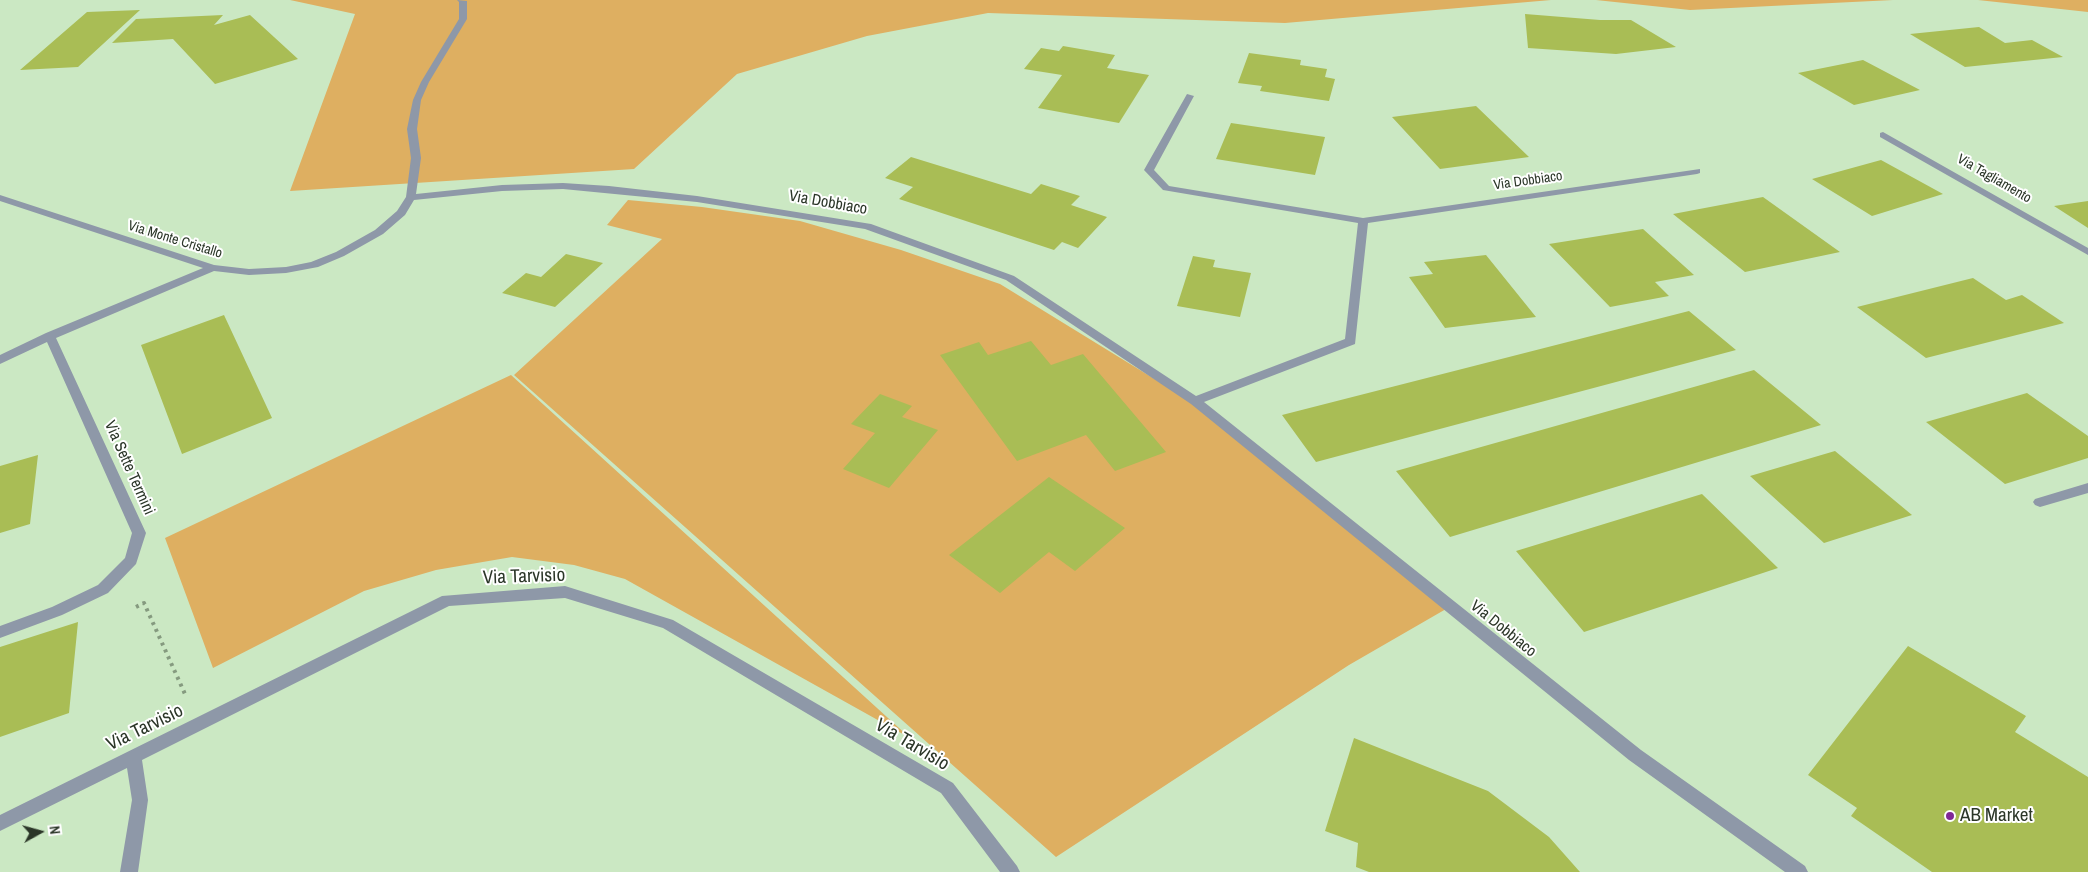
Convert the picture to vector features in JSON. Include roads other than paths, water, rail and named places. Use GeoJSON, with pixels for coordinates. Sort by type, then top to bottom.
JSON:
{"type":"FeatureCollection","features":[{"type":"Feature","properties":{"kind":"street","name":"Via Monte Cristallo"},"geometry":{"type":"LineString","coordinates":[[0,198],[213,268],[249,272],[286,270],[314,265],[340,254],[379,232],[401,213],[411,197],[416,158],[412,129],[417,100],[424,82],[463,19],[463,1],[461,0]]}},
{"type":"Feature","properties":{"kind":"street","name":"Via Dobbiaco"},"geometry":{"type":"LineString","coordinates":[[1190,96],[1149,170],[1166,188],[1364,221],[1697,171]]}},
{"type":"Feature","properties":{"kind":"street","name":"Via Tagliamento"},"geometry":{"type":"LineString","coordinates":[[1883,135],[2088,252]]}},
{"type":"Feature","properties":{"kind":"street","name":"Via Dobbiaco"},"geometry":{"type":"LineString","coordinates":[[411,197],[502,188],[563,186],[609,188],[697,199],[868,226],[1010,278],[1195,401],[1635,755],[1799,872]]}},
{"type":"Feature","properties":{"kind":"street"},"geometry":{"type":"LineString","coordinates":[[1195,401],[1351,341],[1364,221]]}},
{"type":"Feature","properties":{"kind":"street"},"geometry":{"type":"LineString","coordinates":[[0,360],[50,336],[213,268]]}},
{"type":"Feature","properties":{"kind":"street","name":"Via Sette Termini"},"geometry":{"type":"LineString","coordinates":[[0,632],[57,611],[103,589],[131,560],[139,533],[50,336]]}},
{"type":"Feature","properties":{"kind":"street"},"geometry":{"type":"LineString","coordinates":[[2040,502],[2088,488]]}},
{"type":"Feature","properties":{"kind":"street","name":"Via Tarvisio"},"geometry":{"type":"LineString","coordinates":[[0,823],[447,600],[565,592],[668,624],[947,788],[1011,872]]}},
{"type":"Feature","properties":{"kind":"street"},"geometry":{"type":"LineString","coordinates":[[129,872],[140,800],[133,756]]}},
{"type":"Feature","properties":{"kind":"place","name":"AB Market"},"geometry":{"type":"Point","coordinates":[1950,816]}}]}
